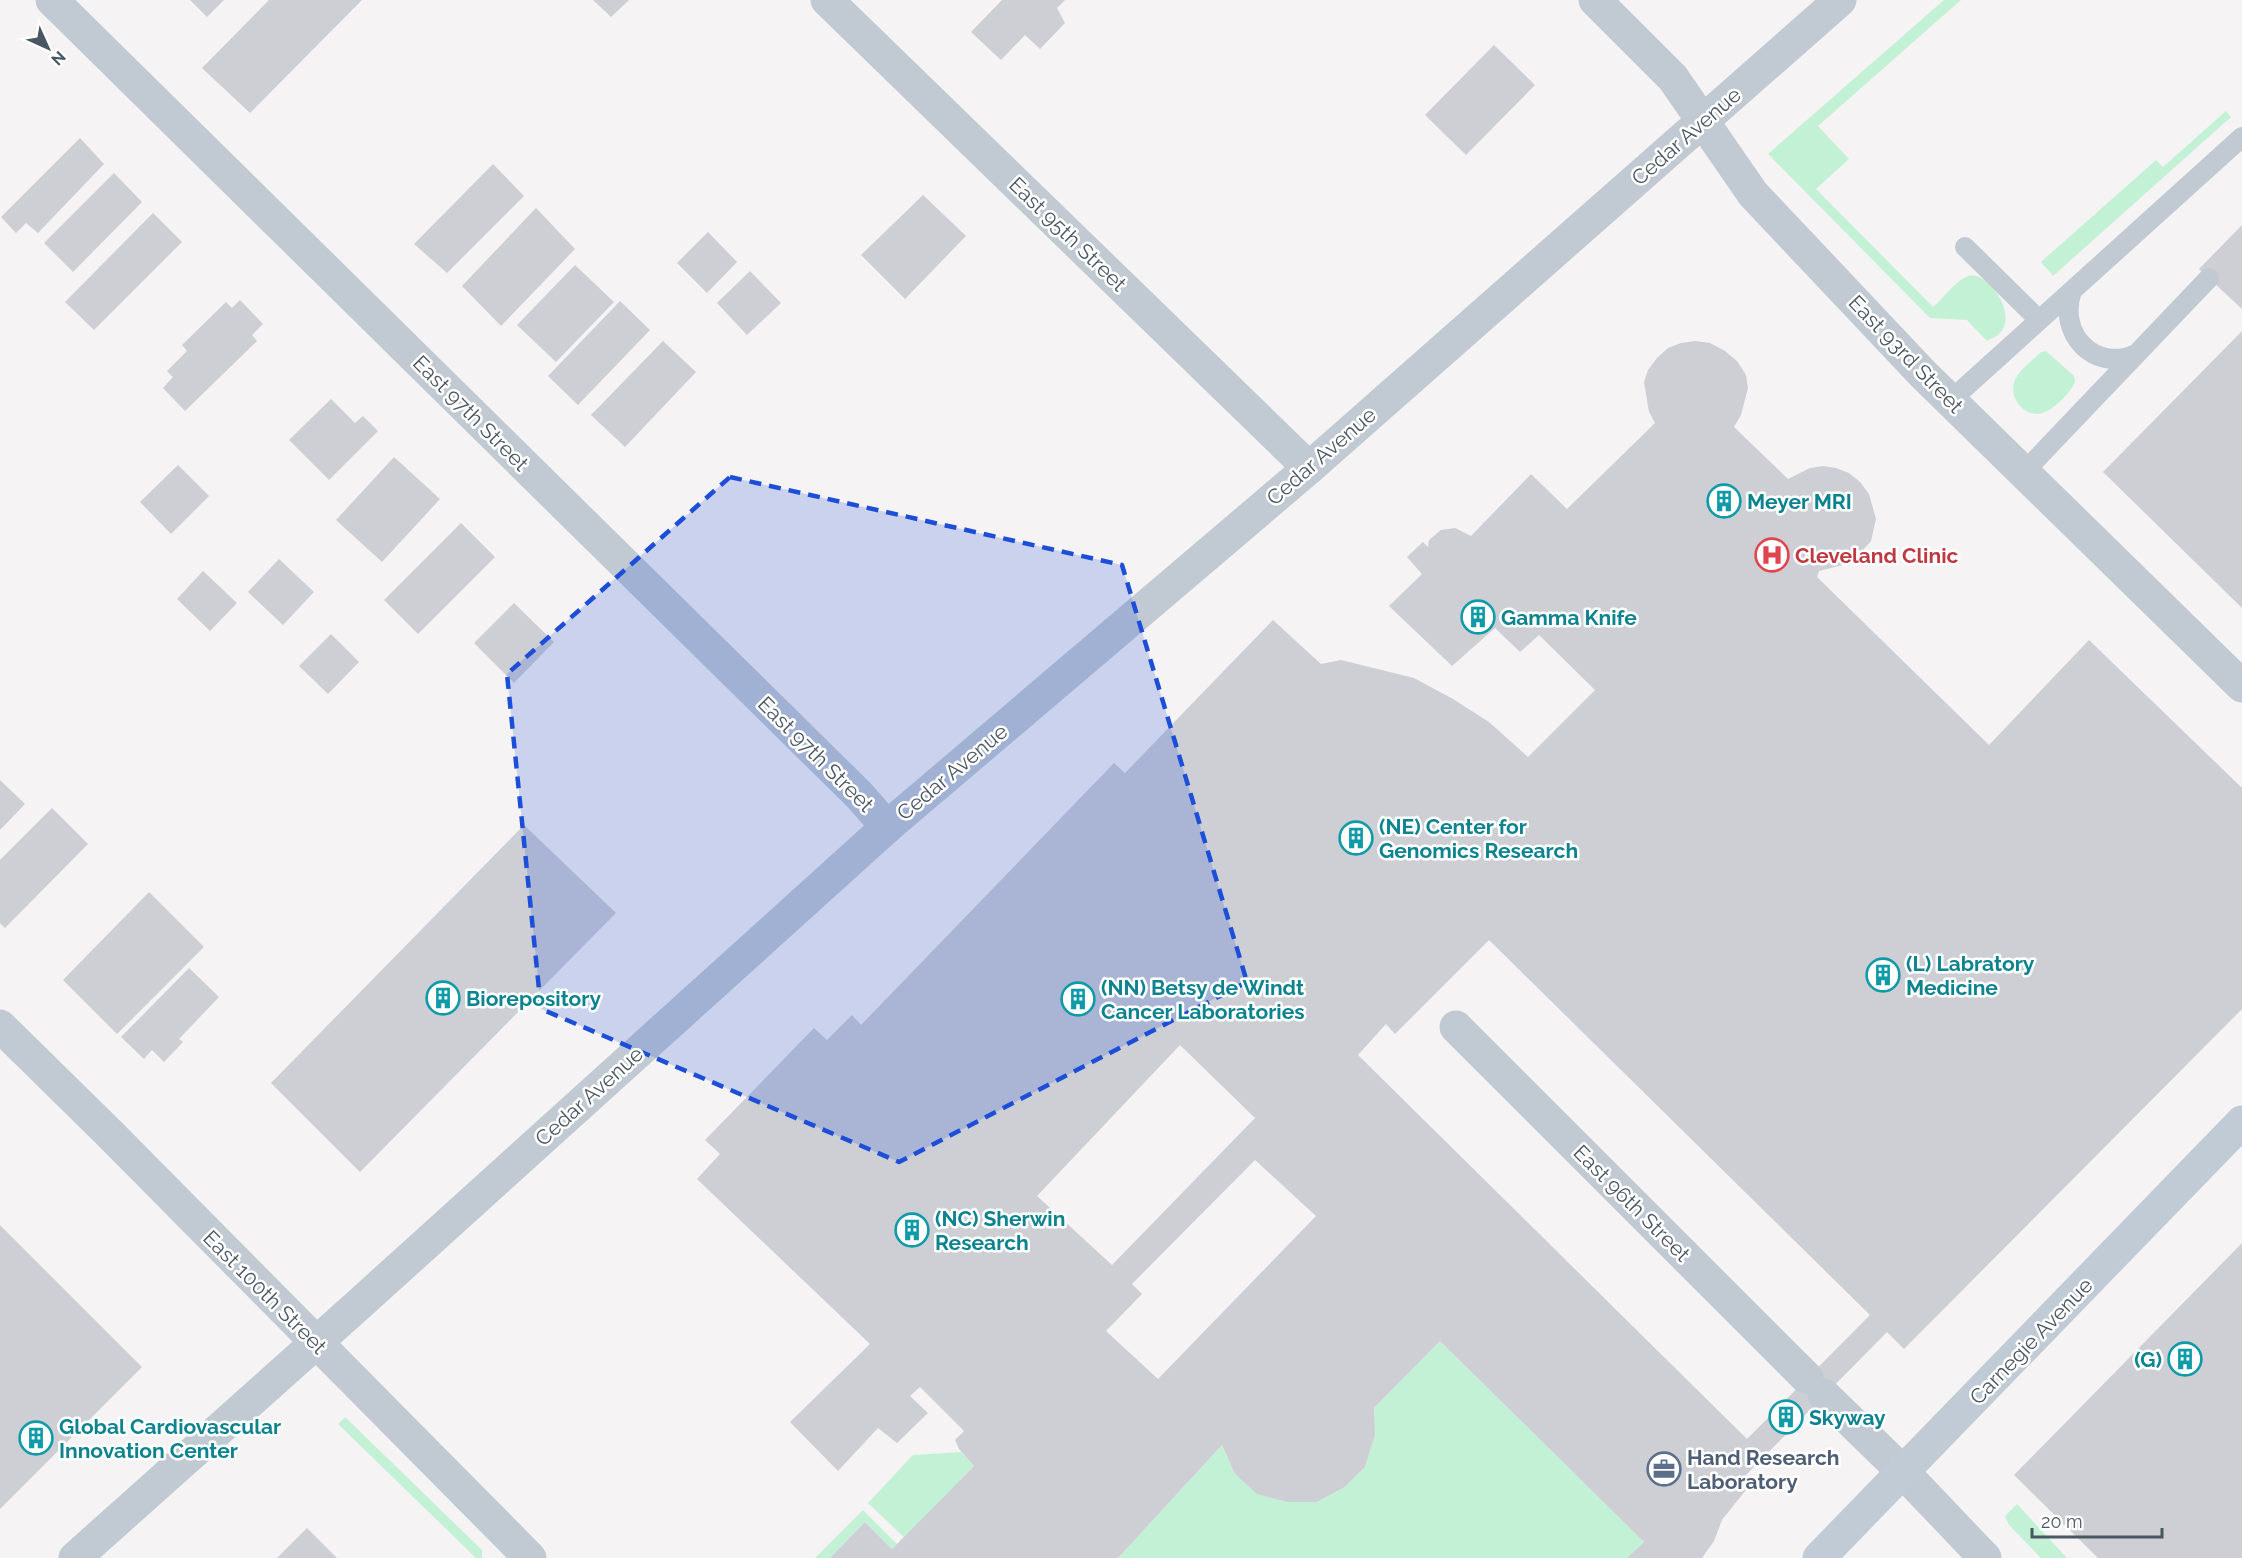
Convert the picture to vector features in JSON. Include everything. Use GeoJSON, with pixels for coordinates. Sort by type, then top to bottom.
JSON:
{"type":"FeatureCollection","features":[{"type":"Feature","properties":{"kind":"main road","name":"Carnegie Avenue"},"geometry":{"type":"LineString","coordinates":[[1819,1558],[2242,1122]]}},
{"type":"Feature","properties":{"kind":"street","name":"East 97th Street"},"geometry":{"type":"LineString","coordinates":[[52,0],[850,787],[887,827]]}},
{"type":"Feature","properties":{"kind":"street","name":"East 95th Street"},"geometry":{"type":"LineString","coordinates":[[828,0],[1309,468]]}},
{"type":"Feature","properties":{"kind":"street","name":"East 93rd Street"},"geometry":{"type":"LineString","coordinates":[[1595,0],[1673,78],[1753,194],[1951,400],[2242,686]]}},
{"type":"Feature","properties":{"kind":"street","name":"Cedar Avenue"},"geometry":{"type":"LineString","coordinates":[[75,1558],[887,827],[1309,468],[1840,0]]}},
{"type":"Feature","properties":{"kind":"street","name":"East 100th Street"},"geometry":{"type":"LineString","coordinates":[[0,1026],[530,1558]]}},
{"type":"Feature","properties":{"kind":"street","name":"East 96th Street"},"geometry":{"type":"LineString","coordinates":[[1456,1027],[1903,1472],[1985,1558]]}},
{"type":"Feature","properties":{"kind":"lane"},"geometry":{"type":"LineString","coordinates":[[1951,400],[2242,137]]}},
{"type":"Feature","properties":{"kind":"lane"},"geometry":{"type":"LineString","coordinates":[[1965,247],[2039,320]]}},
{"type":"Feature","properties":{"kind":"lane"},"geometry":{"type":"LineString","coordinates":[[2024,472],[2209,278]]}},
{"type":"Feature","properties":{"kind":"lane"},"geometry":{"type":"LineString","coordinates":[[2072,291],[2068,316],[2072,332],[2082,345],[2096,355],[2112,359],[2136,354]]}},
{"type":"Feature","properties":{"kind":"highlighted area"},"geometry":{"type":"Polygon","coordinates":[[[730,477],[1122,565],[1247,982],[899,1162],[541,1009],[507,674],[730,477]]]}},
{"type":"Feature","properties":{"kind":"green space"},"geometry":{"type":"Polygon","coordinates":[[[1944,0],[1961,0],[1818,126],[1849,159],[1816,189],[1933,307],[1963,278],[1968,276],[1983,279],[1991,286],[1998,294],[2005,315],[2004,325],[1999,334],[1987,341],[1967,320],[1930,318],[1768,154],[1944,0]]]}},
{"type":"Feature","properties":{"kind":"green space"},"geometry":{"type":"Polygon","coordinates":[[[2226,111],[2231,117],[2053,276],[2041,262],[2156,160],[2163,167],[2226,111]]]}},
{"type":"Feature","properties":{"kind":"green space"},"geometry":{"type":"Polygon","coordinates":[[[2046,351],[2074,376],[2075,382],[2064,397],[2048,411],[2031,413],[2017,402],[2013,385],[2023,369],[2041,352],[2046,351]]]}},
{"type":"Feature","properties":{"kind":"green space"},"geometry":{"type":"Polygon","coordinates":[[[1440,1341],[1644,1542],[1629,1558],[1118,1558],[1222,1445],[1235,1474],[1258,1494],[1287,1502],[1317,1502],[1345,1487],[1365,1467],[1375,1435],[1374,1408],[1440,1341]]]}},
{"type":"Feature","properties":{"kind":"green space"},"geometry":{"type":"Polygon","coordinates":[[[345,1417],[482,1550],[482,1558],[476,1558],[338,1424],[345,1417]]]}},
{"type":"Feature","properties":{"kind":"green space"},"geometry":{"type":"Polygon","coordinates":[[[961,1452],[974,1466],[904,1537],[868,1503],[913,1455],[961,1452]]]}},
{"type":"Feature","properties":{"kind":"green space"},"geometry":{"type":"Polygon","coordinates":[[[2017,1504],[2067,1558],[2041,1558],[2009,1525],[2005,1516],[2017,1504]]]}},
{"type":"Feature","properties":{"kind":"green space"},"geometry":{"type":"Polygon","coordinates":[[[863,1510],[897,1544],[892,1549],[865,1522],[830,1558],[815,1558],[863,1510]]]}},
{"type":"Feature","properties":{"kind":"building"},"geometry":{"type":"Polygon","coordinates":[[[190,0],[224,0],[207,17],[190,0]]]}},
{"type":"Feature","properties":{"kind":"building"},"geometry":{"type":"Polygon","coordinates":[[[269,0],[362,0],[250,113],[202,68],[269,0]]]}},
{"type":"Feature","properties":{"kind":"building"},"geometry":{"type":"Polygon","coordinates":[[[593,0],[629,0],[611,17],[593,0]]]}},
{"type":"Feature","properties":{"kind":"building"},"geometry":{"type":"Polygon","coordinates":[[[1002,0],[1065,0],[1057,8],[1065,23],[1040,49],[1025,35],[1001,60],[971,32],[1002,0]]]}},
{"type":"Feature","properties":{"kind":"building"},"geometry":{"type":"Polygon","coordinates":[[[1494,45],[1535,85],[1466,155],[1425,115],[1494,45]]]}},
{"type":"Feature","properties":{"kind":"building"},"geometry":{"type":"Polygon","coordinates":[[[80,138],[104,164],[38,233],[26,223],[16,233],[1,217],[80,138]]]}},
{"type":"Feature","properties":{"kind":"building"},"geometry":{"type":"Polygon","coordinates":[[[493,164],[524,196],[447,273],[414,244],[493,164]]]}},
{"type":"Feature","properties":{"kind":"building"},"geometry":{"type":"Polygon","coordinates":[[[114,173],[142,202],[73,272],[44,243],[114,173]]]}},
{"type":"Feature","properties":{"kind":"building"},"geometry":{"type":"Polygon","coordinates":[[[923,195],[966,236],[905,299],[861,255],[923,195]]]}},
{"type":"Feature","properties":{"kind":"building"},"geometry":{"type":"Polygon","coordinates":[[[536,208],[575,249],[501,326],[462,286],[536,208]]]}},
{"type":"Feature","properties":{"kind":"building"},"geometry":{"type":"Polygon","coordinates":[[[153,213],[182,242],[94,330],[65,302],[153,213]]]}},
{"type":"Feature","properties":{"kind":"building"},"geometry":{"type":"Polygon","coordinates":[[[2242,225],[2242,309],[2199,269],[2242,225]]]}},
{"type":"Feature","properties":{"kind":"building"},"geometry":{"type":"Polygon","coordinates":[[[708,232],[737,262],[707,293],[677,263],[708,232]]]}},
{"type":"Feature","properties":{"kind":"building"},"geometry":{"type":"Polygon","coordinates":[[[575,265],[614,302],[556,362],[517,325],[575,265]]]}},
{"type":"Feature","properties":{"kind":"building"},"geometry":{"type":"Polygon","coordinates":[[[750,271],[781,303],[747,335],[717,303],[750,271]]]}},
{"type":"Feature","properties":{"kind":"building"},"geometry":{"type":"Polygon","coordinates":[[[240,300],[263,324],[252,335],[257,341],[185,411],[163,388],[173,377],[167,371],[187,351],[182,345],[226,302],[232,308],[240,300]]]}},
{"type":"Feature","properties":{"kind":"building"},"geometry":{"type":"Polygon","coordinates":[[[620,301],[650,330],[578,405],[548,376],[620,301]]]}},
{"type":"Feature","properties":{"kind":"building"},"geometry":{"type":"Polygon","coordinates":[[[2242,331],[2242,608],[2103,472],[2242,331]]]}},
{"type":"Feature","properties":{"kind":"building"},"geometry":{"type":"Polygon","coordinates":[[[663,341],[696,372],[625,447],[591,415],[663,341]]]}},
{"type":"Feature","properties":{"kind":"building"},"geometry":{"type":"Polygon","coordinates":[[[1695,341],[1710,343],[1737,361],[1746,375],[1748,388],[1741,415],[1734,427],[1788,479],[1810,468],[1823,466],[1849,473],[1860,482],[1869,494],[1876,519],[1871,541],[1854,560],[1819,571],[1817,577],[1989,745],[2089,640],[2242,788],[2242,1009],[1904,1349],[1887,1332],[1743,1478],[1749,1486],[1722,1520],[1714,1541],[1702,1558],[1627,1558],[1644,1542],[1440,1341],[1374,1408],[1375,1435],[1365,1467],[1345,1487],[1317,1502],[1287,1502],[1257,1494],[1235,1474],[1222,1445],[1118,1558],[830,1558],[865,1522],[892,1549],[974,1466],[959,1449],[955,1440],[964,1431],[920,1387],[910,1396],[928,1413],[897,1443],[878,1428],[838,1471],[790,1422],[870,1344],[697,1179],[720,1154],[705,1140],[814,1028],[827,1040],[852,1015],[861,1025],[1114,763],[1125,773],[1273,620],[1321,664],[1341,660],[1414,678],[1489,722],[1528,757],[1595,690],[1539,635],[1520,652],[1495,628],[1452,666],[1389,606],[1422,574],[1407,557],[1423,542],[1428,547],[1429,540],[1441,530],[1455,528],[1471,536],[1531,474],[1567,509],[1655,423],[1649,412],[1644,382],[1648,370],[1657,358],[1668,348],[1695,341]],[[1489,940],[1395,1034],[1386,1024],[1358,1055],[1747,1439],[1870,1315],[1489,940]],[[1180,1045],[1037,1196],[1112,1265],[1255,1118],[1180,1045]],[[1255,1160],[1132,1284],[1142,1294],[1106,1331],[1158,1379],[1316,1216],[1255,1160]]]}},
{"type":"Feature","properties":{"kind":"building"},"geometry":{"type":"Polygon","coordinates":[[[331,399],[355,423],[363,416],[378,431],[329,480],[289,440],[331,399]]]}},
{"type":"Feature","properties":{"kind":"building"},"geometry":{"type":"Polygon","coordinates":[[[394,457],[440,499],[382,562],[336,520],[394,457]]]}},
{"type":"Feature","properties":{"kind":"building"},"geometry":{"type":"Polygon","coordinates":[[[178,465],[209,496],[171,534],[140,502],[178,465]]]}},
{"type":"Feature","properties":{"kind":"building"},"geometry":{"type":"Polygon","coordinates":[[[461,523],[495,557],[418,634],[384,600],[461,523]]]}},
{"type":"Feature","properties":{"kind":"building"},"geometry":{"type":"Polygon","coordinates":[[[279,559],[314,592],[283,625],[248,592],[279,559]]]}},
{"type":"Feature","properties":{"kind":"building"},"geometry":{"type":"Polygon","coordinates":[[[203,571],[237,603],[210,631],[177,599],[203,571]]]}},
{"type":"Feature","properties":{"kind":"building"},"geometry":{"type":"Polygon","coordinates":[[[514,603],[554,642],[514,683],[474,643],[514,603]]]}},
{"type":"Feature","properties":{"kind":"building"},"geometry":{"type":"Polygon","coordinates":[[[331,634],[359,662],[328,694],[299,666],[331,634]]]}},
{"type":"Feature","properties":{"kind":"building"},"geometry":{"type":"Polygon","coordinates":[[[0,780],[25,804],[0,830],[0,780]]]}},
{"type":"Feature","properties":{"kind":"building"},"geometry":{"type":"Polygon","coordinates":[[[52,808],[88,844],[5,928],[0,923],[0,860],[52,808]]]}},
{"type":"Feature","properties":{"kind":"building","name":"Biorepository"},"geometry":{"type":"Polygon","coordinates":[[[524,825],[616,913],[360,1172],[271,1083],[524,825]]]}},
{"type":"Feature","properties":{"kind":"building"},"geometry":{"type":"Polygon","coordinates":[[[149,892],[204,947],[117,1034],[63,980],[149,892]]]}},
{"type":"Feature","properties":{"kind":"building"},"geometry":{"type":"Polygon","coordinates":[[[189,968],[219,997],[179,1039],[183,1042],[164,1062],[152,1050],[144,1059],[121,1037],[189,968]]]}},
{"type":"Feature","properties":{"kind":"building","name":"Global Cardiovascular Innovation Center"},"geometry":{"type":"Polygon","coordinates":[[[0,1225],[142,1367],[0,1509],[0,1225]]]}},
{"type":"Feature","properties":{"kind":"building","name":"(G)"},"geometry":{"type":"Polygon","coordinates":[[[2242,1243],[2242,1558],[2098,1558],[2014,1475],[2242,1243]]]}},
{"type":"Feature","properties":{"kind":"building"},"geometry":{"type":"Polygon","coordinates":[[[307,1528],[337,1558],[277,1558],[307,1528]]]}},
{"type":"Feature","properties":{"kind":"place","name":"Meyer MRI"},"geometry":{"type":"Point","coordinates":[1724,501]}},
{"type":"Feature","properties":{"kind":"place","name":"Cleveland Clinic"},"geometry":{"type":"Point","coordinates":[1772,555]}},
{"type":"Feature","properties":{"kind":"place","name":"Gamma Knife"},"geometry":{"type":"Point","coordinates":[1478,617]}},
{"type":"Feature","properties":{"kind":"place","name":"(NE) Center for Genomics Research"},"geometry":{"type":"Point","coordinates":[1356,838]}},
{"type":"Feature","properties":{"kind":"place","name":"(L) Labratory Medicine"},"geometry":{"type":"Point","coordinates":[1883,975]}},
{"type":"Feature","properties":{"kind":"place","name":"Biorepository"},"geometry":{"type":"Point","coordinates":[443,998]}},
{"type":"Feature","properties":{"kind":"place","name":"(NN) Betsy de Windt Cancer Laboratories"},"geometry":{"type":"Point","coordinates":[1078,999]}},
{"type":"Feature","properties":{"kind":"place","name":"(NC) Sherwin Research"},"geometry":{"type":"Point","coordinates":[912,1230]}},
{"type":"Feature","properties":{"kind":"place","name":"(G)"},"geometry":{"type":"Point","coordinates":[2185,1359]}},
{"type":"Feature","properties":{"kind":"place","name":"Skyway"},"geometry":{"type":"Point","coordinates":[1786,1417]}},
{"type":"Feature","properties":{"kind":"place","name":"Global Cardiovascular Innovation Center"},"geometry":{"type":"Point","coordinates":[36,1438]}},
{"type":"Feature","properties":{"kind":"place","name":"Hand Research Laboratory"},"geometry":{"type":"Point","coordinates":[1664,1469]}}]}
